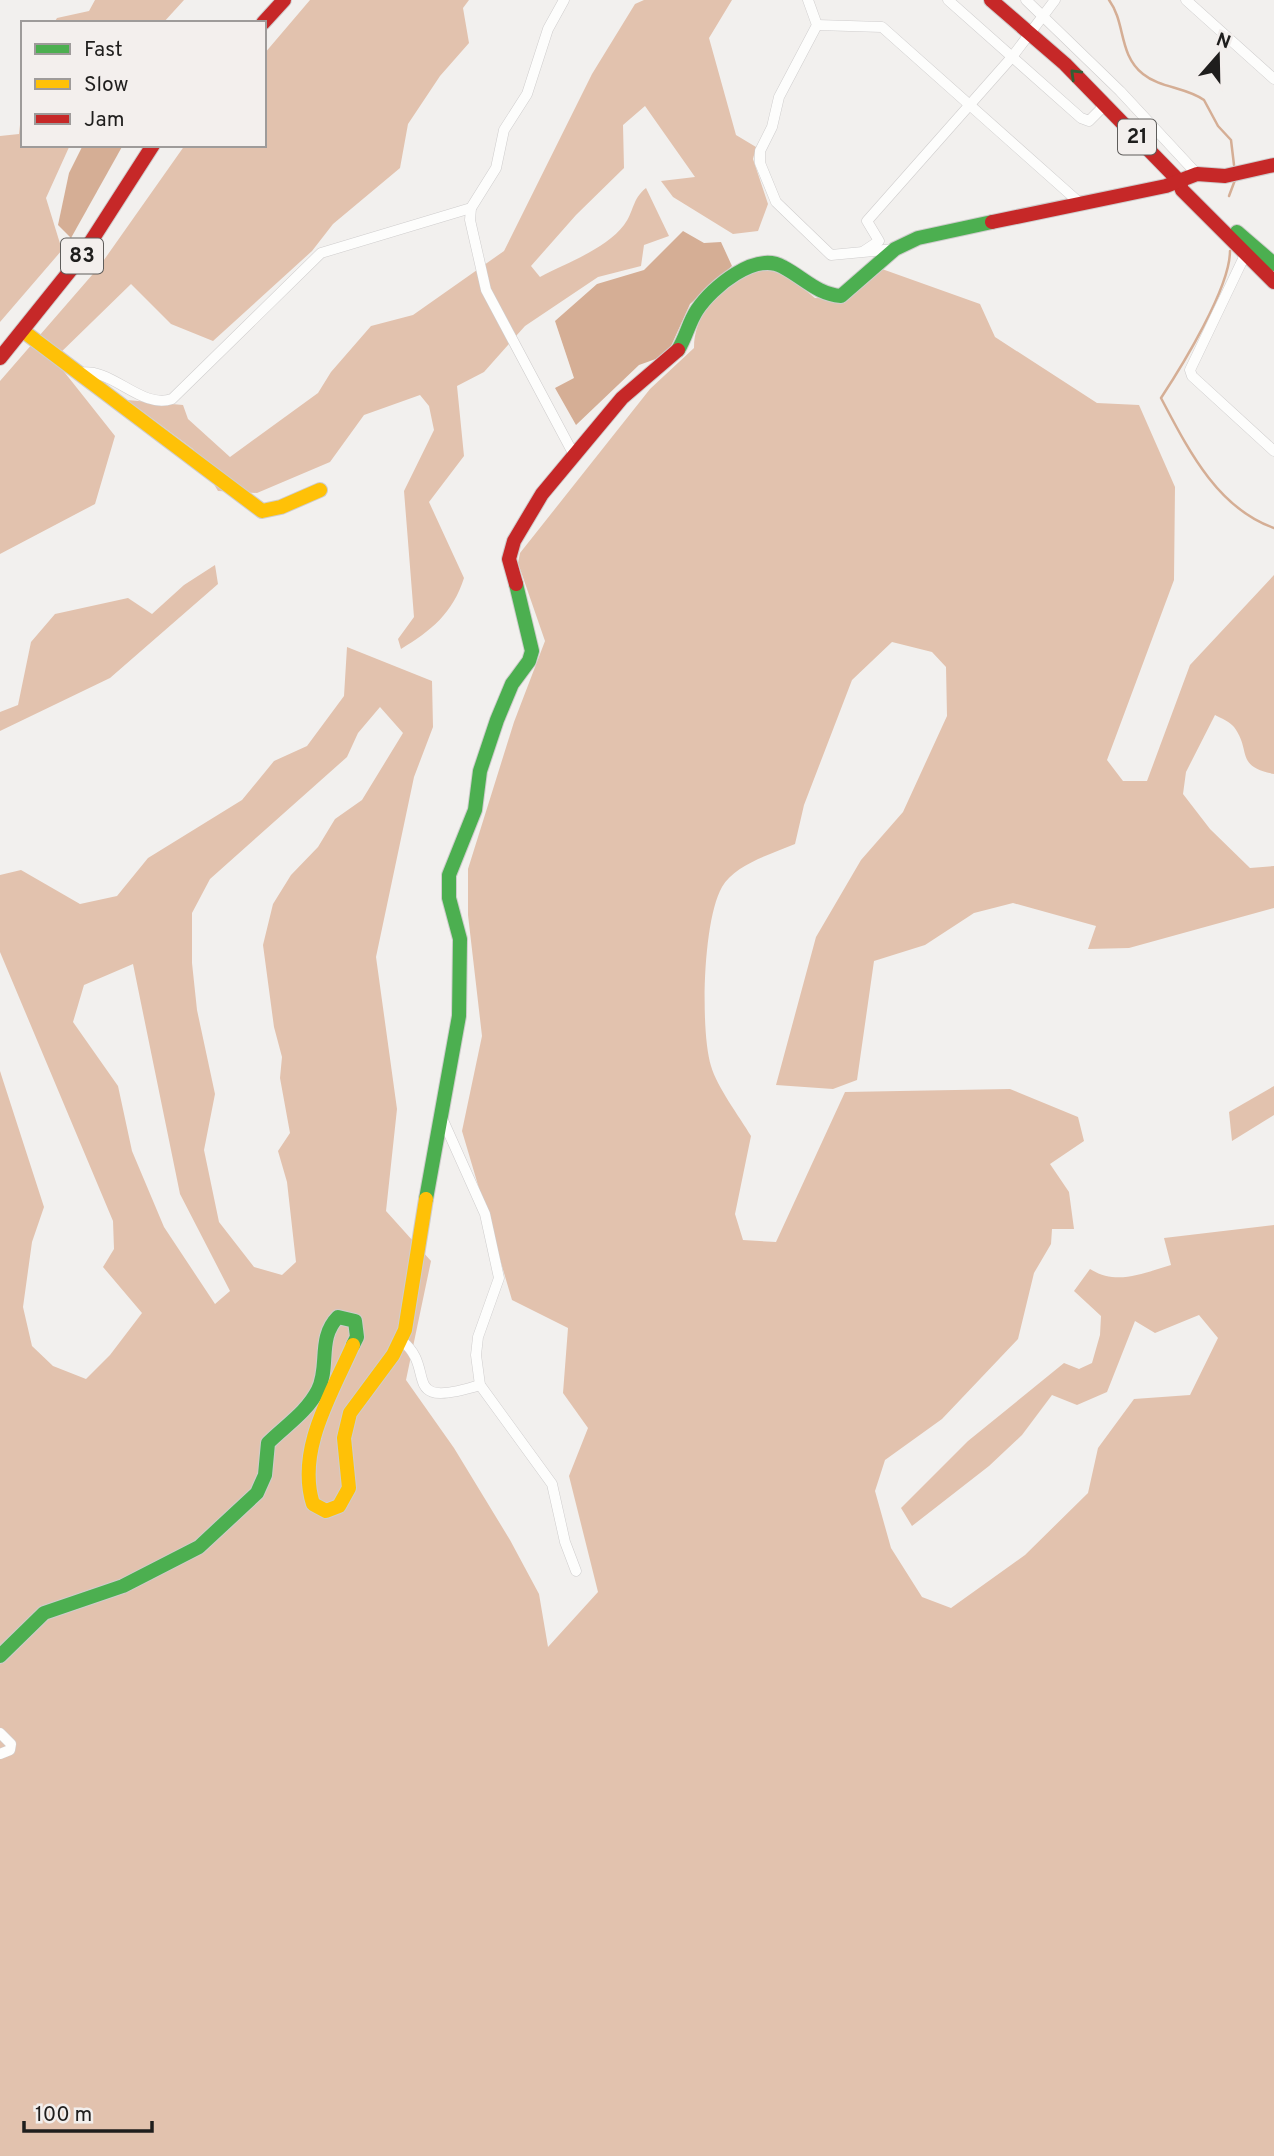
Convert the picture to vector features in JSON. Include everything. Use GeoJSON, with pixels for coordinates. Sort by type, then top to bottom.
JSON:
{"type":"FeatureCollection","features":[{"type":"Feature","properties":{"kind":"main road"},"geometry":{"type":"LineString","coordinates":[[265,21],[284,0]]}},
{"type":"Feature","properties":{"kind":"main road","name":"21"},"geometry":{"type":"LineString","coordinates":[[991,0],[1033,32],[1179,181],[1274,264]]}},
{"type":"Feature","properties":{"kind":"main road","name":"83"},"geometry":{"type":"LineString","coordinates":[[0,358],[81,257],[152,147]]}},
{"type":"Feature","properties":{"kind":"main road"},"geometry":{"type":"LineString","coordinates":[[0,1656],[44,1614],[124,1586],[193,1552],[253,1498],[265,1475],[268,1443],[307,1409],[323,1374],[327,1329],[338,1317],[345,1317],[355,1321],[357,1337],[314,1432],[309,1491],[313,1504],[318,1509],[326,1511],[340,1507],[351,1485],[343,1440],[346,1423],[368,1385],[402,1341],[457,1032],[460,939],[449,898],[449,875],[475,810],[480,771],[497,720],[513,684],[530,661],[532,651],[531,636],[509,559],[509,550],[523,522],[574,455],[629,391],[679,348],[701,304],[735,276],[770,261],[790,270],[819,293],[841,296],[895,249],[936,233],[1167,186],[1197,174],[1225,176],[1274,165]]}},
{"type":"Feature","properties":{"kind":"main road","name":"21"},"geometry":{"type":"LineString","coordinates":[[1179,181],[1182,190],[1274,282]]}},
{"type":"Feature","properties":{"kind":"main road"},"geometry":{"type":"LineString","coordinates":[[23,331],[262,511],[320,490]]}},
{"type":"Feature","properties":{"kind":"street"},"geometry":{"type":"LineString","coordinates":[[79,373],[91,370],[155,400],[172,399],[321,253],[471,208],[491,180],[504,130],[527,94],[548,29],[564,0]]}},
{"type":"Feature","properties":{"kind":"street"},"geometry":{"type":"LineString","coordinates":[[808,0],[817,26],[779,97],[772,127],[760,151],[760,163],[776,202],[831,255],[895,249]]}},
{"type":"Feature","properties":{"kind":"street"},"geometry":{"type":"LineString","coordinates":[[948,0],[1081,118],[1089,121],[1106,104]]}},
{"type":"Feature","properties":{"kind":"street"},"geometry":{"type":"LineString","coordinates":[[1026,0],[1045,15],[1197,174]]}},
{"type":"Feature","properties":{"kind":"street"},"geometry":{"type":"LineString","coordinates":[[863,251],[879,240],[867,221],[1012,57],[1055,0]]}},
{"type":"Feature","properties":{"kind":"street"},"geometry":{"type":"LineString","coordinates":[[1186,0],[1274,79]]}},
{"type":"Feature","properties":{"kind":"street"},"geometry":{"type":"LineString","coordinates":[[817,26],[882,27],[1081,204]]}},
{"type":"Feature","properties":{"kind":"street"},"geometry":{"type":"LineString","coordinates":[[471,208],[472,232],[486,290],[574,455]]}},
{"type":"Feature","properties":{"kind":"street"},"geometry":{"type":"LineString","coordinates":[[1245,255],[1190,370],[1192,376],[1274,451]]}},
{"type":"Feature","properties":{"kind":"street"},"geometry":{"type":"LineString","coordinates":[[442,1117],[485,1214],[499,1278],[478,1337],[476,1354],[480,1385],[552,1484],[565,1542],[576,1571]]}},
{"type":"Feature","properties":{"kind":"street"},"geometry":{"type":"LineString","coordinates":[[402,1341],[414,1353],[419,1379],[429,1390],[449,1395],[480,1385]]}},
{"type":"Feature","properties":{"kind":"street"},"geometry":{"type":"LineString","coordinates":[[0,1733],[10,1744],[10,1750],[0,1754]]}},
{"type":"Feature","properties":{"kind":"shaded area"},"geometry":{"type":"Polygon","coordinates":[[[95,0],[184,0],[165,21],[55,21],[57,18],[89,11],[95,0]]]}},
{"type":"Feature","properties":{"kind":"shaded area"},"geometry":{"type":"Polygon","coordinates":[[[310,0],[469,0],[463,8],[469,43],[440,76],[408,124],[400,168],[333,224],[312,251],[213,341],[171,324],[131,284],[54,359],[115,436],[95,504],[0,554],[0,381],[99,267],[184,147],[266,147],[266,52],[310,0]]]}},
{"type":"Feature","properties":{"kind":"shaded area"},"geometry":{"type":"Polygon","coordinates":[[[644,0],[732,0],[709,38],[736,135],[756,147],[753,159],[768,204],[758,231],[733,234],[673,197],[661,181],[695,177],[645,106],[623,125],[624,168],[576,215],[531,266],[540,277],[607,241],[624,225],[638,197],[646,188],[669,236],[644,245],[641,266],[598,277],[525,326],[484,372],[457,386],[464,456],[429,502],[464,578],[454,601],[440,620],[401,649],[398,639],[414,617],[404,491],[434,430],[429,406],[420,395],[364,415],[330,462],[257,493],[218,491],[193,449],[127,400],[183,405],[188,419],[230,457],[318,393],[331,372],[371,326],[413,315],[504,251],[592,74],[635,4],[644,0]]]}},
{"type":"Feature","properties":{"kind":"shaded area"},"geometry":{"type":"Polygon","coordinates":[[[21,116],[21,147],[69,147],[46,198],[62,250],[0,322],[0,136],[19,134],[21,116]]]}},
{"type":"Feature","properties":{"kind":"shaded area"},"geometry":{"type":"Polygon","coordinates":[[[82,147],[122,147],[71,238],[58,225],[69,173],[82,147]]]}},
{"type":"Feature","properties":{"kind":"shaded area"},"geometry":{"type":"Polygon","coordinates":[[[683,231],[704,243],[721,242],[732,266],[690,304],[667,355],[639,365],[576,425],[555,388],[574,378],[555,321],[597,284],[644,270],[683,231]]]}},
{"type":"Feature","properties":{"kind":"shaded area"},"geometry":{"type":"Polygon","coordinates":[[[778,268],[815,298],[848,299],[882,269],[980,304],[995,337],[1097,403],[1139,405],[1175,487],[1174,580],[1107,760],[1123,781],[1147,781],[1190,665],[1274,575],[1274,774],[1253,767],[1234,727],[1215,715],[1186,772],[1183,794],[1210,829],[1250,868],[1274,866],[1274,908],[1129,948],[1088,949],[1096,926],[1013,903],[974,913],[925,945],[874,961],[857,1080],[833,1089],[776,1085],[816,937],[861,860],[903,812],[947,716],[946,667],[932,652],[892,642],[852,680],[804,805],[795,844],[745,866],[722,887],[707,948],[705,1027],[714,1074],[751,1136],[735,1214],[743,1240],[776,1242],[845,1092],[1010,1089],[1078,1117],[1084,1141],[1050,1164],[1069,1192],[1074,1229],[1052,1229],[1051,1244],[1034,1273],[1018,1339],[942,1419],[885,1460],[875,1491],[891,1548],[922,1597],[951,1608],[1025,1555],[1088,1493],[1098,1448],[1134,1399],[1190,1395],[1218,1338],[1199,1315],[1155,1333],[1135,1321],[1107,1392],[1077,1405],[1052,1395],[1022,1435],[989,1466],[912,1526],[901,1508],[968,1441],[1064,1363],[1079,1369],[1092,1363],[1100,1335],[1101,1316],[1074,1291],[1090,1269],[1110,1277],[1140,1274],[1171,1265],[1164,1238],[1274,1225],[1274,2156],[0,2156],[0,1071],[44,1207],[32,1242],[23,1307],[32,1346],[53,1366],[86,1379],[110,1355],[142,1313],[103,1267],[114,1249],[113,1221],[0,952],[0,875],[21,870],[80,904],[117,896],[148,858],[242,800],[274,761],[307,746],[344,696],[347,647],[432,681],[433,727],[414,777],[376,957],[397,1109],[386,1211],[431,1261],[406,1380],[454,1448],[510,1540],[539,1594],[548,1647],[598,1592],[569,1476],[588,1428],[563,1393],[568,1328],[512,1300],[462,1131],[482,1036],[468,915],[468,869],[514,722],[545,641],[518,563],[520,553],[650,389],[694,348],[698,325],[716,296],[746,275],[778,268]],[[380,707],[358,733],[347,757],[210,879],[192,913],[192,963],[197,1010],[215,1094],[204,1150],[219,1222],[254,1267],[282,1275],[296,1262],[287,1182],[278,1151],[290,1133],[280,1078],[282,1057],[274,1027],[263,945],[273,904],[291,875],[318,847],[335,819],[362,800],[403,733],[380,707]],[[133,964],[84,985],[73,1022],[118,1086],[132,1151],[164,1227],[215,1304],[230,1291],[180,1194],[133,964]]]}},
{"type":"Feature","properties":{"kind":"shaded area"},"geometry":{"type":"Polygon","coordinates":[[[215,565],[218,584],[110,678],[0,731],[0,712],[18,705],[31,642],[55,614],[128,598],[152,614],[184,585],[215,565]]]}},
{"type":"Feature","properties":{"kind":"shaded area"},"geometry":{"type":"Polygon","coordinates":[[[1274,1086],[1274,1115],[1232,1141],[1229,1112],[1274,1086]]]}},
{"type":"Feature","properties":{"kind":"waterway"},"geometry":{"type":"LineString","coordinates":[[1109,0],[1135,66],[1150,79],[1204,100],[1218,126],[1231,140],[1234,165]]}},
{"type":"Feature","properties":{"kind":"waterway"},"geometry":{"type":"LineString","coordinates":[[1229,196],[1235,180]]}},
{"type":"Feature","properties":{"kind":"waterway"},"geometry":{"type":"LineString","coordinates":[[1230,251],[1228,267],[1214,305],[1161,398],[1182,437],[1220,492],[1254,519],[1274,528]]}},
{"type":"Feature","properties":{"kind":"traffic: fast"},"geometry":{"type":"LineString","coordinates":[[678,350],[694,315],[704,301],[724,282],[748,268],[772,263],[818,289],[841,296],[895,249],[918,238],[992,222]]}},
{"type":"Feature","properties":{"kind":"traffic: fast"},"geometry":{"type":"LineString","coordinates":[[1237,232],[1274,264]]}},
{"type":"Feature","properties":{"kind":"traffic: fast"},"geometry":{"type":"LineString","coordinates":[[426,1199],[459,1016],[460,939],[449,898],[449,875],[475,810],[480,771],[497,720],[512,684],[529,661],[532,651],[516,584]]}},
{"type":"Feature","properties":{"kind":"traffic: fast"},"geometry":{"type":"LineString","coordinates":[[0,1656],[44,1613],[123,1586],[199,1547],[257,1493],[265,1475],[268,1443],[302,1412],[318,1390],[328,1334],[338,1317],[355,1321],[357,1337],[353,1345]]}},
{"type":"Feature","properties":{"kind":"traffic: slow"},"geometry":{"type":"LineString","coordinates":[[23,331],[262,511],[281,507],[320,490]]}},
{"type":"Feature","properties":{"kind":"traffic: slow"},"geometry":{"type":"LineString","coordinates":[[353,1345],[319,1422],[309,1463],[313,1504],[326,1511],[339,1506],[349,1488],[344,1438],[350,1413],[393,1355],[405,1330],[426,1199]]}},
{"type":"Feature","properties":{"kind":"traffic: jam"},"geometry":{"type":"LineString","coordinates":[[265,21],[284,0]]}},
{"type":"Feature","properties":{"kind":"traffic: jam"},"geometry":{"type":"LineString","coordinates":[[991,0],[1065,64],[1179,181],[1182,190],[1274,282]]}},
{"type":"Feature","properties":{"kind":"traffic: jam"},"geometry":{"type":"LineString","coordinates":[[0,358],[81,257],[152,147]]}},
{"type":"Feature","properties":{"kind":"traffic: jam"},"geometry":{"type":"LineString","coordinates":[[992,222],[1166,186],[1197,174],[1225,176],[1274,165]]}},
{"type":"Feature","properties":{"kind":"traffic: jam"},"geometry":{"type":"LineString","coordinates":[[516,584],[509,559],[514,541],[542,494],[622,398],[678,350]]}}]}
